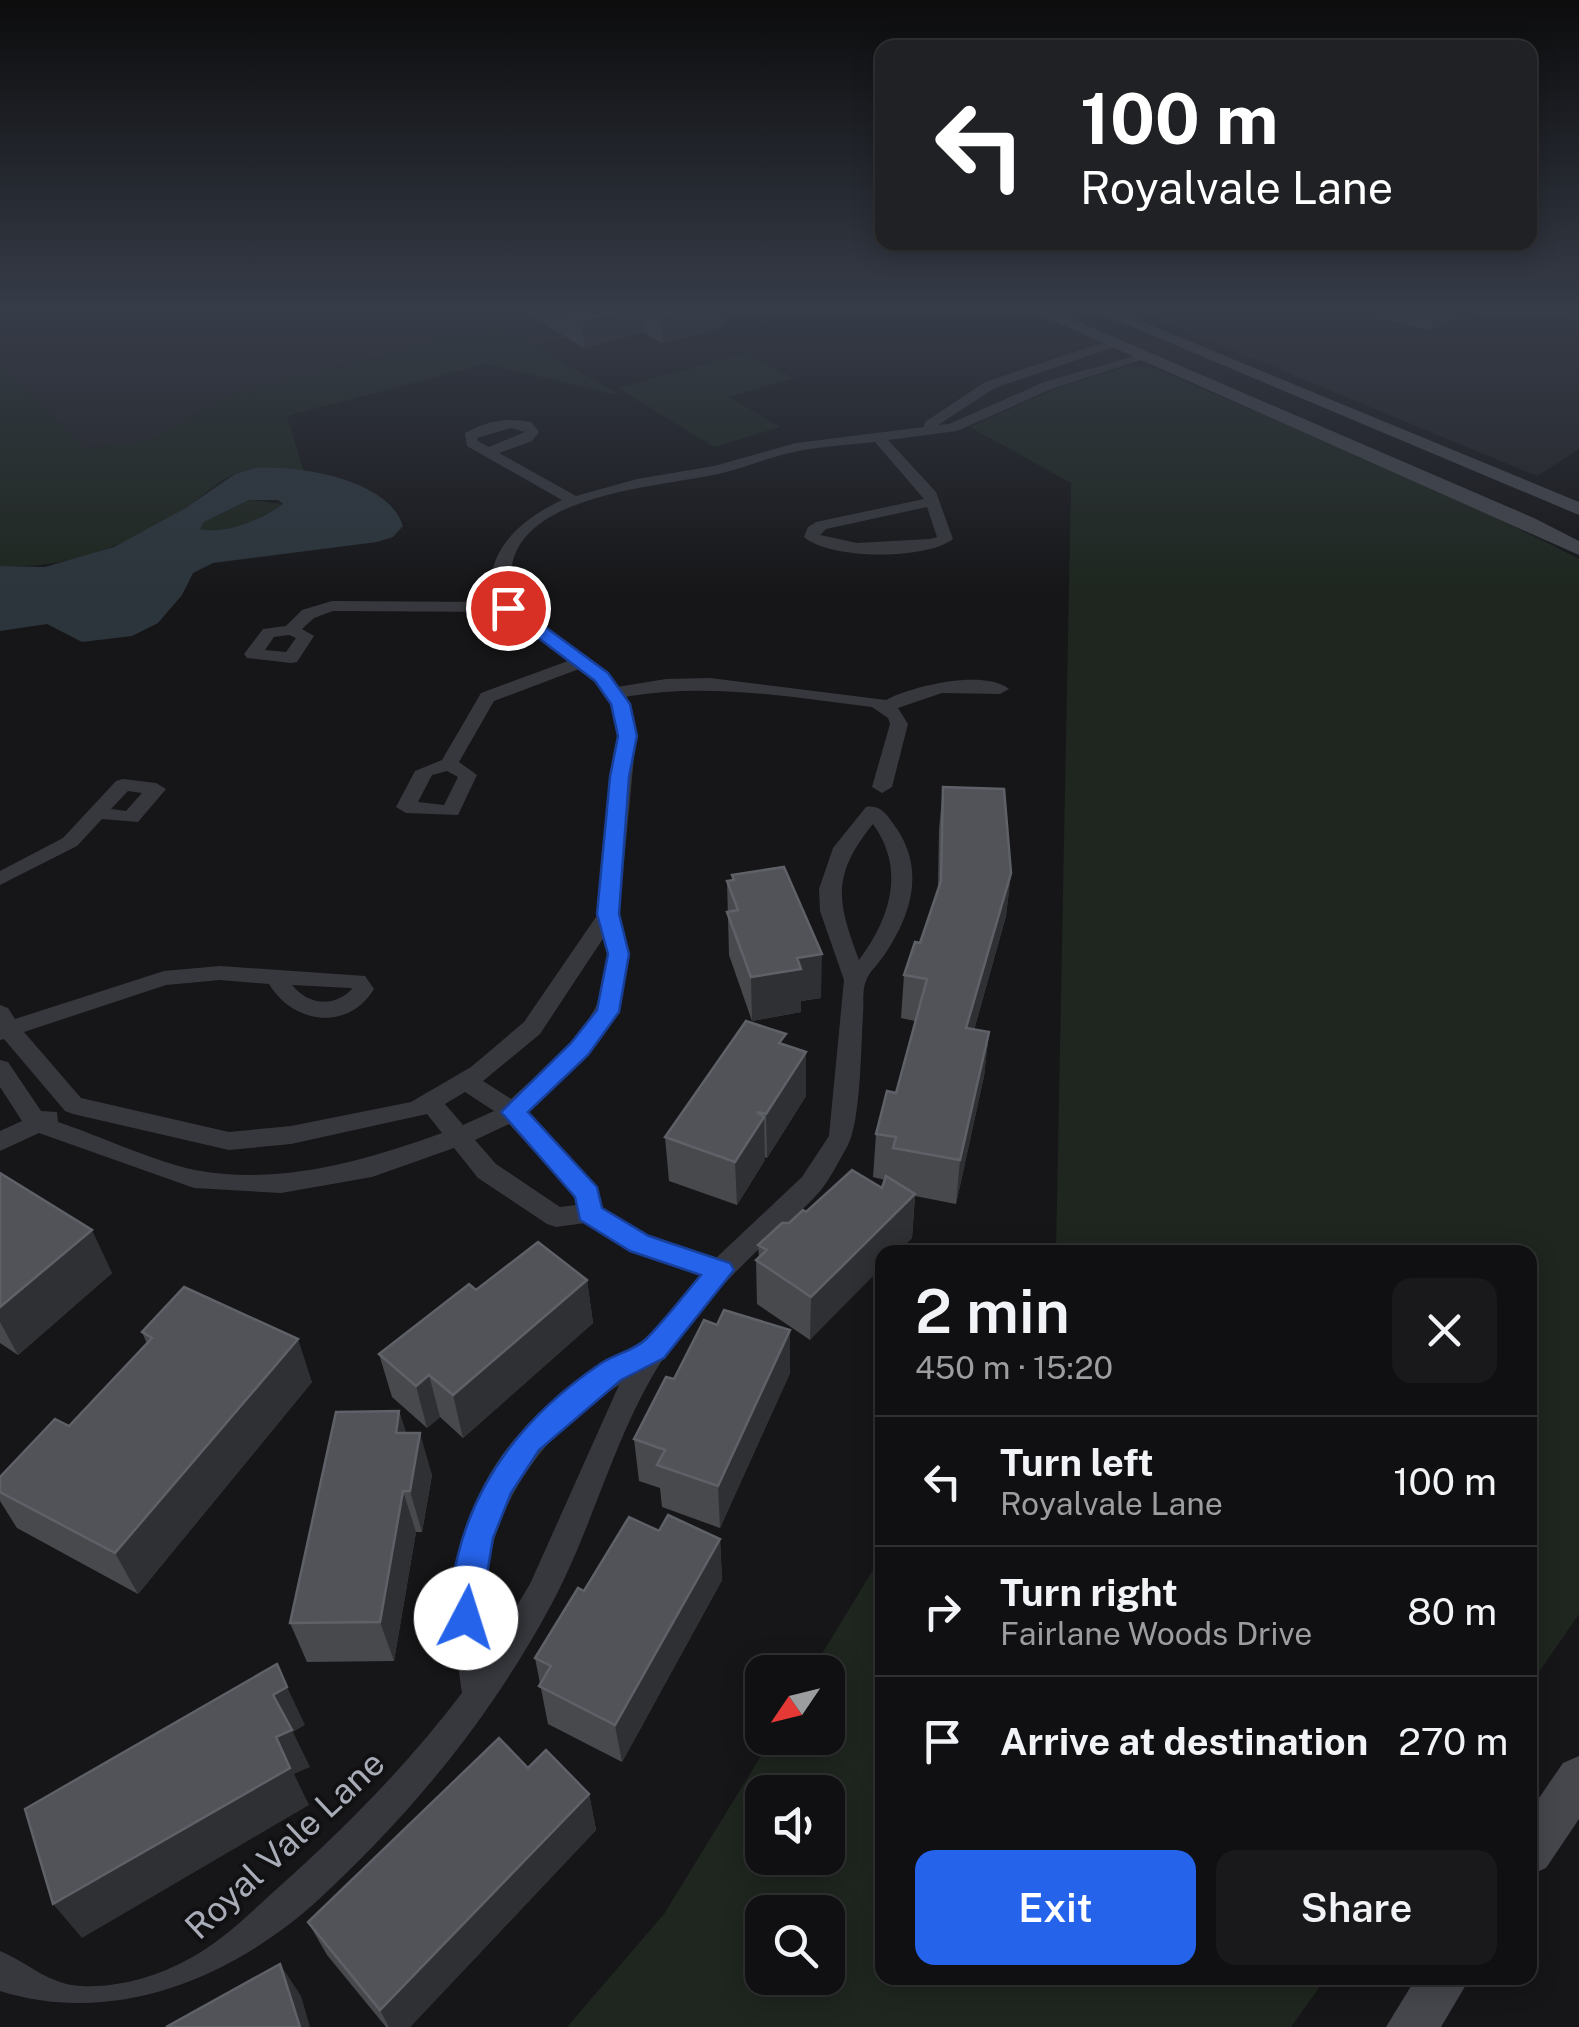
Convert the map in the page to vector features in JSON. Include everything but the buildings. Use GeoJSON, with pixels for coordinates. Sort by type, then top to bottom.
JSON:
{"type":"FeatureCollection","features":[{"type":"Feature","properties":{"kind":"street"},"geometry":{"type":"LineString","coordinates":[[932,429],[930,425],[958,405]]}},
{"type":"Feature","properties":{"kind":"street"},"geometry":{"type":"LineString","coordinates":[[508,608],[500,587],[508,546],[534,520],[574,501],[637,483],[716,470],[796,447],[964,424],[1001,405]]}},
{"type":"Feature","properties":{"kind":"street"},"geometry":{"type":"LineString","coordinates":[[1256,405],[1441,484],[1579,550]]}},
{"type":"Feature","properties":{"kind":"street"},"geometry":{"type":"LineString","coordinates":[[1327,405],[1579,508]]}},
{"type":"Feature","properties":{"kind":"street"},"geometry":{"type":"LineString","coordinates":[[880,438],[934,501],[945,539],[939,544],[914,548],[830,546],[812,538],[821,525],[934,501]]}},
{"type":"Feature","properties":{"kind":"street"},"geometry":{"type":"LineString","coordinates":[[490,451],[574,501]]}},
{"type":"Feature","properties":{"kind":"street"},"geometry":{"type":"LineString","coordinates":[[1441,484],[1486,489],[1504,478]]}},
{"type":"Feature","properties":{"kind":"street"},"geometry":{"type":"LineString","coordinates":[[0,1068],[36,1123],[194,1179],[281,1184],[372,1168],[513,1112],[580,1049],[608,1012],[618,954],[608,914],[627,736],[625,715],[614,693],[584,661],[508,608],[345,604],[308,614],[291,630]]}},
{"type":"Feature","properties":{"kind":"street"},"geometry":{"type":"LineString","coordinates":[[449,764],[486,697],[584,661]]}},
{"type":"Feature","properties":{"kind":"street"},"geometry":{"type":"LineString","coordinates":[[614,693],[666,684],[710,683],[862,699],[887,707],[899,724],[882,788]]}},
{"type":"Feature","properties":{"kind":"street"},"geometry":{"type":"LineString","coordinates":[[887,707],[906,696],[940,686],[1000,689]]}},
{"type":"Feature","properties":{"kind":"street","name":"Royal Vale Lane"},"geometry":{"type":"LineString","coordinates":[[0,1969],[36,1994],[82,2005],[141,1998],[199,1974],[244,1943],[364,1834],[438,1752],[479,1697],[541,1594],[621,1408],[654,1350],[720,1270],[811,1184],[841,1137],[854,980],[830,911],[829,889],[843,848],[873,811],[889,828],[898,848],[904,872],[903,896],[887,939],[854,980]]}},
{"type":"Feature","properties":{"kind":"street"},"geometry":{"type":"LineString","coordinates":[[0,879],[62,848],[98,814]]}},
{"type":"Feature","properties":{"kind":"street"},"geometry":{"type":"LineString","coordinates":[[276,978],[220,972],[164,978],[3,1025],[73,1105],[229,1141],[364,1122],[430,1102],[466,1081],[532,1028],[608,914]]}},
{"type":"Feature","properties":{"kind":"street"},"geometry":{"type":"LineString","coordinates":[[466,1081],[513,1112],[588,1194],[589,1212]]}},
{"type":"Feature","properties":{"kind":"street"},"geometry":{"type":"LineString","coordinates":[[430,1102],[487,1172],[556,1218],[589,1212],[639,1244],[720,1270]]}},
{"type":"Feature","properties":{"kind":"street"},"geometry":{"type":"LineString","coordinates":[[0,1142],[73,1105]]}},
{"type":"Feature","properties":{"kind":"street","name":"Royal Vale Lane"},"geometry":{"type":"LineString","coordinates":[[479,1697],[467,1648],[466,1590],[478,1538],[499,1486],[529,1441],[568,1404],[611,1372],[654,1350]]}},
{"type":"Feature","properties":{"kind":"street"},"geometry":{"type":"LineString","coordinates":[[1537,1842],[1579,1779]]}},
{"type":"Feature","properties":{"kind":"street"},"geometry":{"type":"LineString","coordinates":[[1411,2027],[1440,1985]]}},
{"type":"Feature","properties":{"kind":"shaded area"},"geometry":{"type":"Polygon","coordinates":[[[0,405],[41,405],[85,449],[152,440],[211,405],[331,405],[287,416],[304,473],[242,471],[221,481],[183,510],[118,545],[51,564],[0,566],[0,405]]]}},
{"type":"Feature","properties":{"kind":"shaded area"},"geometry":{"type":"Polygon","coordinates":[[[41,405],[212,405],[152,440],[85,449],[41,405]]]}},
{"type":"Feature","properties":{"kind":"shaded area"},"geometry":{"type":"Polygon","coordinates":[[[645,405],[742,405],[780,427],[714,447],[645,405]]]}},
{"type":"Feature","properties":{"kind":"shaded area"},"geometry":{"type":"Polygon","coordinates":[[[1020,405],[1238,405],[1474,508],[1579,559],[1579,1614],[1537,1675],[1537,1245],[1056,1245],[1071,483],[970,427],[1020,405]]]}},
{"type":"Feature","properties":{"kind":"shaded area"},"geometry":{"type":"Polygon","coordinates":[[[1364,405],[1579,405],[1579,449],[1537,476],[1364,405]]]}},
{"type":"Feature","properties":{"kind":"shaded area"},"geometry":{"type":"Polygon","coordinates":[[[273,468],[339,478],[380,497],[403,526],[393,537],[377,542],[213,563],[193,573],[182,595],[158,623],[132,636],[82,642],[47,624],[0,631],[0,566],[45,567],[114,547],[184,509],[235,474],[273,468]],[[249,500],[204,522],[200,529],[221,530],[243,524],[283,504],[278,500],[249,500]]]}},
{"type":"Feature","properties":{"kind":"shaded area"},"geometry":{"type":"Polygon","coordinates":[[[249,500],[283,504],[244,524],[200,530],[204,522],[249,500]]]}},
{"type":"Feature","properties":{"kind":"shaded area"},"geometry":{"type":"Polygon","coordinates":[[[875,1567],[875,1985],[1321,1985],[1291,2027],[567,2027],[664,1914],[745,1782],[745,1875],[845,1875],[845,1775],[749,1775],[762,1755],[845,1755],[845,1655],[821,1655],[875,1567]]]}},
{"type":"Feature","properties":{"kind":"route"},"geometry":{"type":"LineString","coordinates":[[466,1618],[466,1590],[478,1538],[499,1486],[529,1441],[568,1404],[611,1372],[654,1350],[720,1270],[639,1244],[589,1212],[588,1194],[513,1112],[580,1049],[608,1012],[616,984],[618,954],[608,914],[627,736],[625,715],[602,677],[508,608]]}}]}
